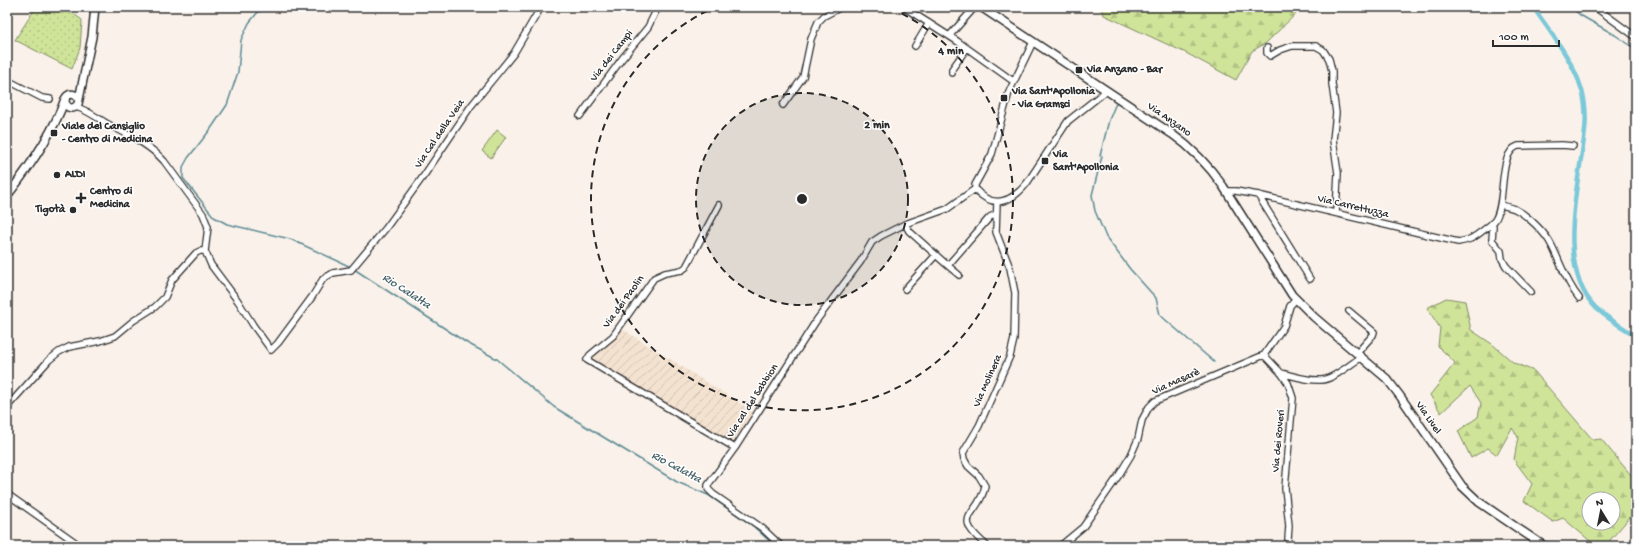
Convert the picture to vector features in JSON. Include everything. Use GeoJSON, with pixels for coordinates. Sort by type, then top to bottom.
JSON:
{"type":"FeatureCollection","features":[{"type":"Feature","properties":{"kind":"main road"},"geometry":{"type":"LineString","coordinates":[[7,196],[66,111],[76,104],[92,38],[95,7]]}},
{"type":"Feature","properties":{"kind":"main road","name":"Via Anzano"},"geometry":{"type":"LineString","coordinates":[[981,7],[1178,139],[1210,169],[1226,191],[1280,278],[1296,299]]}},
{"type":"Feature","properties":{"kind":"main road"},"geometry":{"type":"LineString","coordinates":[[46,138],[67,97],[77,87],[88,55]]}},
{"type":"Feature","properties":{"kind":"main road"},"geometry":{"type":"LineString","coordinates":[[67,97],[75,94],[76,104]]}},
{"type":"Feature","properties":{"kind":"main road"},"geometry":{"type":"LineString","coordinates":[[67,97],[66,104],[76,104]]}},
{"type":"Feature","properties":{"kind":"main road","name":"Via Livel"},"geometry":{"type":"LineString","coordinates":[[1296,299],[1314,317],[1382,374],[1396,390],[1454,476],[1467,491],[1486,507],[1544,546]]}},
{"type":"Feature","properties":{"kind":"street","name":"Via Cal della Veia"},"geometry":{"type":"LineString","coordinates":[[205,251],[211,265],[238,301],[253,325],[273,348],[312,297],[323,279],[333,272],[353,268],[386,228],[429,169],[471,106],[514,53],[542,7]]}},
{"type":"Feature","properties":{"kind":"street","name":"Via dei Campi"},"geometry":{"type":"LineString","coordinates":[[580,116],[621,60],[648,27],[658,7]]}},
{"type":"Feature","properties":{"kind":"street"},"geometry":{"type":"LineString","coordinates":[[783,105],[803,77],[811,39],[818,22],[824,16],[841,7]]}},
{"type":"Feature","properties":{"kind":"street"},"geometry":{"type":"LineString","coordinates":[[951,37],[951,34],[975,7]]}},
{"type":"Feature","properties":{"kind":"street"},"geometry":{"type":"LineString","coordinates":[[1595,7],[1636,37]]}},
{"type":"Feature","properties":{"kind":"street"},"geometry":{"type":"LineString","coordinates":[[905,8],[951,37],[1013,80]]}},
{"type":"Feature","properties":{"kind":"street"},"geometry":{"type":"LineString","coordinates":[[915,46],[929,23]]}},
{"type":"Feature","properties":{"kind":"street"},"geometry":{"type":"LineString","coordinates":[[959,275],[909,231],[905,224],[947,209],[975,189],[978,178],[995,147],[1006,100],[1013,80],[1033,42]]}},
{"type":"Feature","properties":{"kind":"street"},"geometry":{"type":"LineString","coordinates":[[1267,48],[1267,54],[1270,56],[1280,50],[1292,46],[1316,46],[1323,50],[1329,58],[1332,71],[1332,84],[1336,113],[1333,140],[1338,173],[1336,213]]}},
{"type":"Feature","properties":{"kind":"street"},"geometry":{"type":"LineString","coordinates":[[952,73],[952,69],[967,48]]}},
{"type":"Feature","properties":{"kind":"street"},"geometry":{"type":"LineString","coordinates":[[7,80],[42,98],[50,99]]}},
{"type":"Feature","properties":{"kind":"street"},"geometry":{"type":"LineString","coordinates":[[975,189],[988,199],[997,202],[1011,198],[1024,188],[1068,121],[1106,91]]}},
{"type":"Feature","properties":{"kind":"street"},"geometry":{"type":"LineString","coordinates":[[7,407],[49,360],[59,352],[69,347],[100,341],[115,336],[133,321],[155,307],[165,297],[172,280],[196,253],[205,251],[208,226],[203,214],[158,154],[138,140],[76,104]]}},
{"type":"Feature","properties":{"kind":"street"},"geometry":{"type":"LineString","coordinates":[[1532,292],[1506,266],[1502,259],[1501,251],[1492,240],[1492,223],[1500,205],[1506,163],[1513,147],[1562,144],[1573,146]]}},
{"type":"Feature","properties":{"kind":"street","name":"Via Carrettuzza"},"geometry":{"type":"LineString","coordinates":[[1226,191],[1236,191],[1258,195],[1458,242],[1470,240],[1492,223]]}},
{"type":"Feature","properties":{"kind":"street"},"geometry":{"type":"LineString","coordinates":[[1258,195],[1310,279]]}},
{"type":"Feature","properties":{"kind":"street","name":"Via Molinera"},"geometry":{"type":"LineString","coordinates":[[987,546],[971,532],[968,525],[967,520],[981,496],[984,486],[980,476],[968,466],[964,459],[963,452],[979,426],[1006,367],[1014,343],[1014,286],[1010,268],[998,241],[996,232],[997,202]]}},
{"type":"Feature","properties":{"kind":"street","name":"Via dei Paolin"},"geometry":{"type":"LineString","coordinates":[[587,360],[590,355],[613,336],[654,278],[665,273],[682,270],[686,267],[719,205]]}},
{"type":"Feature","properties":{"kind":"street"},"geometry":{"type":"LineString","coordinates":[[1500,205],[1514,208],[1544,234],[1552,244],[1564,276],[1579,298]]}},
{"type":"Feature","properties":{"kind":"street"},"geometry":{"type":"LineString","coordinates":[[946,264],[949,264],[990,216],[996,214]]}},
{"type":"Feature","properties":{"kind":"street","name":"Via cal del Sabbion"},"geometry":{"type":"LineString","coordinates":[[587,360],[735,448],[816,321],[861,261],[872,242],[905,224]]}},
{"type":"Feature","properties":{"kind":"street"},"geometry":{"type":"LineString","coordinates":[[905,289],[936,255]]}},
{"type":"Feature","properties":{"kind":"street"},"geometry":{"type":"LineString","coordinates":[[1264,355],[1284,326],[1290,306],[1296,299]]}},
{"type":"Feature","properties":{"kind":"street"},"geometry":{"type":"LineString","coordinates":[[1282,372],[1299,377],[1322,380],[1332,376],[1359,355],[1374,335],[1374,332],[1349,311]]}},
{"type":"Feature","properties":{"kind":"street","name":"Via dei Roveri"},"geometry":{"type":"LineString","coordinates":[[1264,355],[1282,372],[1288,383],[1293,398],[1285,488],[1289,526],[1288,539]]}},
{"type":"Feature","properties":{"kind":"street","name":"Via Masarè"},"geometry":{"type":"LineString","coordinates":[[1060,546],[1083,527],[1119,475],[1138,439],[1142,420],[1149,407],[1155,401],[1264,355]]}},
{"type":"Feature","properties":{"kind":"street"},"geometry":{"type":"LineString","coordinates":[[735,448],[708,485],[708,489],[762,528],[781,546]]}},
{"type":"Feature","properties":{"kind":"street"},"geometry":{"type":"LineString","coordinates":[[7,494],[79,546]]}},
{"type":"Feature","properties":{"kind":"shaded area"},"geometry":{"type":"Polygon","coordinates":[[[621,328],[752,411],[753,414],[732,443],[590,360],[591,356],[621,328]]]}},
{"type":"Feature","properties":{"kind":"green space"},"geometry":{"type":"Polygon","coordinates":[[[36,7],[64,7],[82,20],[80,48],[72,69],[15,40],[36,7]]]}},
{"type":"Feature","properties":{"kind":"green space"},"geometry":{"type":"Polygon","coordinates":[[[1100,7],[1303,7],[1266,43],[1252,51],[1236,80],[1186,53],[1104,15],[1100,7]]]}},
{"type":"Feature","properties":{"kind":"green space"},"geometry":{"type":"Polygon","coordinates":[[[497,130],[506,137],[491,158],[482,151],[497,130]]]}},
{"type":"Feature","properties":{"kind":"green space"},"geometry":{"type":"Polygon","coordinates":[[[1446,298],[1465,301],[1471,330],[1492,344],[1514,363],[1534,371],[1593,440],[1601,439],[1636,481],[1636,518],[1630,517],[1621,527],[1621,491],[1581,491],[1581,531],[1618,531],[1605,546],[1596,546],[1563,518],[1553,522],[1524,501],[1532,484],[1514,460],[1518,437],[1512,428],[1497,455],[1488,448],[1471,458],[1458,431],[1478,417],[1481,403],[1470,386],[1441,413],[1430,395],[1455,363],[1438,346],[1440,328],[1427,308],[1446,298]]]}},
{"type":"Feature","properties":{"kind":"waterway","name":"Rio Calalta"},"geometry":{"type":"LineString","coordinates":[[262,7],[249,23],[241,40],[238,72],[227,105],[188,158],[183,167],[183,178],[214,217],[227,224],[290,239],[351,267]]}},
{"type":"Feature","properties":{"kind":"waterway"},"geometry":{"type":"LineString","coordinates":[[1533,7],[1556,39],[1570,63],[1581,87],[1584,99],[1586,114],[1585,129],[1575,196],[1572,237],[1577,276],[1585,293],[1596,308],[1636,336]]}},
{"type":"Feature","properties":{"kind":"waterway"},"geometry":{"type":"LineString","coordinates":[[1571,7],[1580,15],[1636,49]]}},
{"type":"Feature","properties":{"kind":"waterway"},"geometry":{"type":"LineString","coordinates":[[1100,156],[1109,120],[1116,103]]}},
{"type":"Feature","properties":{"kind":"waterway"},"geometry":{"type":"LineString","coordinates":[[1102,156],[1092,195],[1095,211],[1106,237],[1130,269],[1156,298],[1160,315],[1214,362]]}},
{"type":"Feature","properties":{"kind":"waterway","name":"Rio Calalta"},"geometry":{"type":"LineString","coordinates":[[354,269],[467,343],[497,359],[554,407],[677,482],[708,495],[753,526],[775,546]]}},
{"type":"Feature","properties":{"kind":"place","name":"Via Anzano - Bar"},"geometry":{"type":"Point","coordinates":[1079,70]}},
{"type":"Feature","properties":{"kind":"place","name":"Via Sant'Apollonia - Via Gramsci"},"geometry":{"type":"Point","coordinates":[1004,98]}},
{"type":"Feature","properties":{"kind":"place","name":"Viale del Cansiglio - Centro di Medicina"},"geometry":{"type":"Point","coordinates":[54,133]}},
{"type":"Feature","properties":{"kind":"place","name":"Via Sant'Apollonia"},"geometry":{"type":"Point","coordinates":[1045,161]}},
{"type":"Feature","properties":{"kind":"place","name":"ALDI"},"geometry":{"type":"Point","coordinates":[57,175]}},
{"type":"Feature","properties":{"kind":"place","name":"Centro di Medicina"},"geometry":{"type":"Point","coordinates":[81,198]}},
{"type":"Feature","properties":{"kind":"place","name":"Tigotà"},"geometry":{"type":"Point","coordinates":[73,210]}}]}
